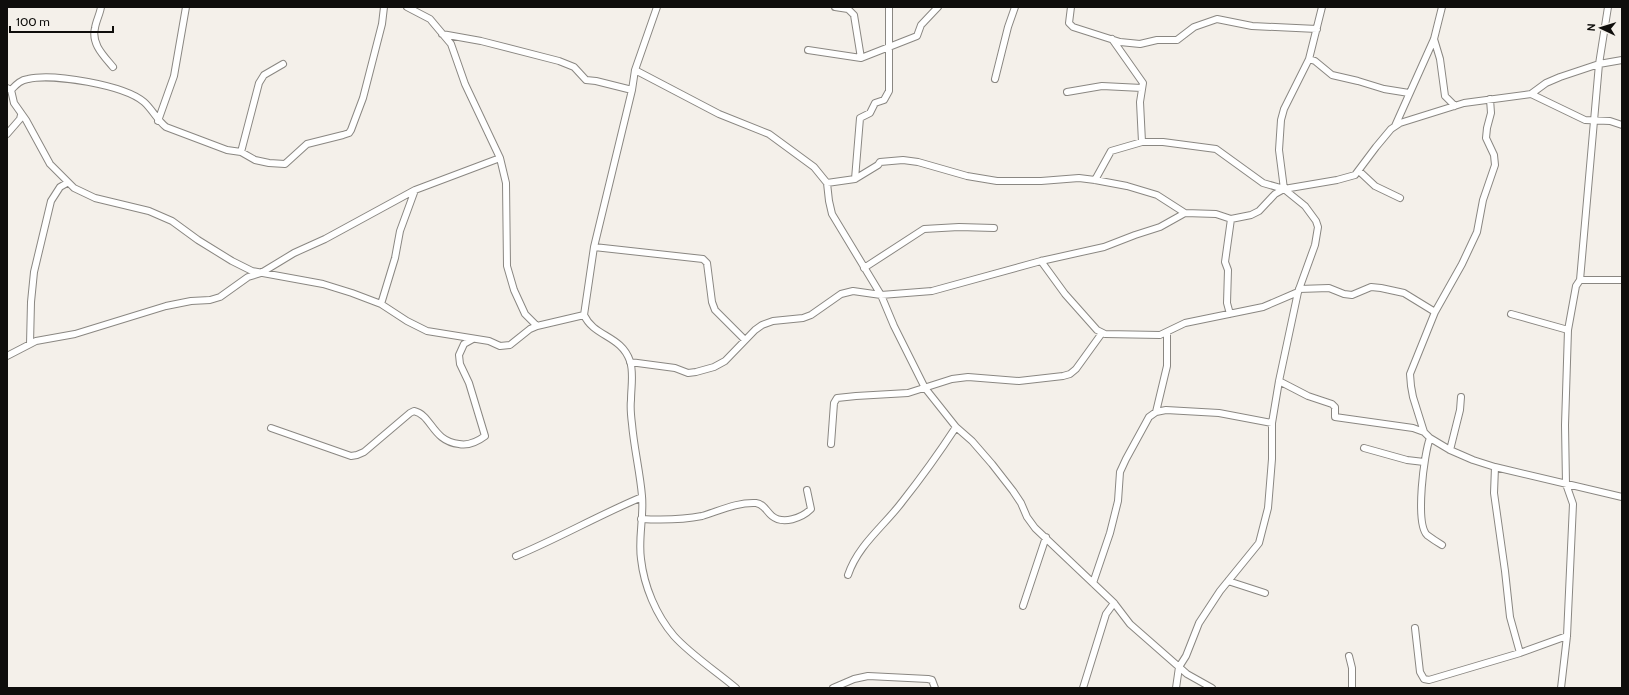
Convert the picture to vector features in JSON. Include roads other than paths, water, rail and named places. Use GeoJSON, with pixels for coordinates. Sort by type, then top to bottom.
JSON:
{"type":"FeatureCollection","features":[{"type":"Feature","properties":{"kind":"street"},"geometry":{"type":"LineString","coordinates":[[101,7],[94,29],[94,39],[102,54],[113,67]]}},
{"type":"Feature","properties":{"kind":"street"},"geometry":{"type":"LineString","coordinates":[[158,121],[174,76],[186,7]]}},
{"type":"Feature","properties":{"kind":"street"},"geometry":{"type":"LineString","coordinates":[[384,7],[382,24],[356,121],[348,133],[307,144],[285,164],[255,160],[241,152],[227,150],[166,127],[158,121],[144,102],[128,92],[116,88],[55,77],[28,79],[9,89],[14,103],[21,115],[26,120],[50,164],[67,183],[95,198],[149,211],[172,221],[198,240],[232,261],[262,273],[323,284],[380,304],[407,321],[427,331],[489,341],[500,346],[510,346],[530,329],[537,326],[584,316]]}},
{"type":"Feature","properties":{"kind":"street"},"geometry":{"type":"LineString","coordinates":[[407,7],[430,19],[451,44],[466,84],[500,158],[506,183],[507,266],[514,290],[525,314],[537,326]]}},
{"type":"Feature","properties":{"kind":"street"},"geometry":{"type":"LineString","coordinates":[[656,7],[635,70],[632,90],[594,247],[584,316],[587,322],[594,329],[614,339],[625,351],[630,362],[632,374],[630,401],[642,497],[640,542],[645,584],[659,614],[674,636],[736,688]]}},
{"type":"Feature","properties":{"kind":"street"},"geometry":{"type":"LineString","coordinates":[[835,7],[848,9],[854,15],[861,58]]}},
{"type":"Feature","properties":{"kind":"street"},"geometry":{"type":"LineString","coordinates":[[855,179],[859,120],[862,116],[870,113],[875,103],[884,100],[889,91],[889,7]]}},
{"type":"Feature","properties":{"kind":"street"},"geometry":{"type":"LineString","coordinates":[[808,50],[861,58],[917,36],[921,25],[938,7]]}},
{"type":"Feature","properties":{"kind":"street"},"geometry":{"type":"LineString","coordinates":[[995,79],[1008,27],[1015,7]]}},
{"type":"Feature","properties":{"kind":"street"},"geometry":{"type":"LineString","coordinates":[[1071,7],[1069,20],[1070,25],[1112,40],[1140,44],[1157,40],[1177,40],[1194,26],[1220,18],[1237,24],[1252,26],[1317,29]]}},
{"type":"Feature","properties":{"kind":"street"},"geometry":{"type":"LineString","coordinates":[[1284,189],[1279,150],[1281,120],[1284,109],[1308,59],[1322,7]]}},
{"type":"Feature","properties":{"kind":"street"},"geometry":{"type":"LineString","coordinates":[[1395,126],[1434,39],[1442,7]]}},
{"type":"Feature","properties":{"kind":"street"},"geometry":{"type":"LineString","coordinates":[[1561,688],[1567,636],[1573,504],[1566,484],[1565,425],[1568,330],[1576,286],[1580,280],[1599,64],[1608,7]]}},
{"type":"Feature","properties":{"kind":"street"},"geometry":{"type":"LineString","coordinates":[[442,34],[481,41],[559,61],[574,67],[586,80],[632,90]]}},
{"type":"Feature","properties":{"kind":"street"},"geometry":{"type":"LineString","coordinates":[[1434,39],[1440,59],[1445,96],[1455,106]]}},
{"type":"Feature","properties":{"kind":"street"},"geometry":{"type":"LineString","coordinates":[[1112,40],[1141,79],[1142,88],[1140,102],[1142,142]]}},
{"type":"Feature","properties":{"kind":"street"},"geometry":{"type":"LineString","coordinates":[[1308,59],[1315,61],[1332,75],[1384,89],[1409,93]]}},
{"type":"Feature","properties":{"kind":"street"},"geometry":{"type":"LineString","coordinates":[[827,183],[855,179],[878,165],[880,162],[903,160],[918,162],[974,178],[997,181],[1041,181],[1080,178],[1095,180],[1127,186],[1157,195],[1185,213],[1216,214],[1231,219],[1251,215],[1259,211],[1275,194],[1284,189],[1351,177],[1359,171],[1376,147],[1395,126],[1400,123],[1455,106],[1490,99],[1532,94],[1546,83],[1599,64],[1622,60]]}},
{"type":"Feature","properties":{"kind":"street"},"geometry":{"type":"LineString","coordinates":[[241,152],[259,82],[264,75],[283,64]]}},
{"type":"Feature","properties":{"kind":"street"},"geometry":{"type":"LineString","coordinates":[[635,70],[719,114],[769,134],[814,167],[827,183],[832,214],[881,295],[894,326],[925,388],[956,427],[972,440],[992,464],[1017,497],[1031,522],[1077,569],[1114,603],[1130,624],[1187,674],[1212,688]]}},
{"type":"Feature","properties":{"kind":"street"},"geometry":{"type":"LineString","coordinates":[[1067,92],[1102,86],[1142,88]]}},
{"type":"Feature","properties":{"kind":"street"},"geometry":{"type":"LineString","coordinates":[[1532,94],[1579,118],[1595,121],[1615,121],[1622,125]]}},
{"type":"Feature","properties":{"kind":"street"},"geometry":{"type":"LineString","coordinates":[[1424,432],[1413,396],[1410,374],[1435,312],[1462,264],[1479,225],[1483,200],[1495,165],[1494,155],[1486,138],[1486,128],[1490,113],[1490,99]]}},
{"type":"Feature","properties":{"kind":"street"},"geometry":{"type":"LineString","coordinates":[[7,134],[20,119],[21,115]]}},
{"type":"Feature","properties":{"kind":"street"},"geometry":{"type":"LineString","coordinates":[[1095,180],[1110,151],[1142,142],[1163,142],[1216,150],[1263,183],[1284,189],[1305,206],[1316,221],[1318,227],[1315,246],[1298,291],[1279,381],[1272,423],[1268,502],[1261,539],[1228,581],[1199,623],[1186,656],[1179,667],[1176,688]]}},
{"type":"Feature","properties":{"kind":"street"},"geometry":{"type":"LineString","coordinates":[[7,356],[36,341],[75,334],[166,306],[192,301],[210,300],[220,297],[248,277],[262,273],[294,253],[325,239],[415,190],[500,158]]}},
{"type":"Feature","properties":{"kind":"street"},"geometry":{"type":"LineString","coordinates":[[1359,171],[1375,186],[1400,198]]}},
{"type":"Feature","properties":{"kind":"street"},"geometry":{"type":"LineString","coordinates":[[30,344],[31,302],[34,272],[49,206],[54,194],[60,187],[67,183]]}},
{"type":"Feature","properties":{"kind":"street"},"geometry":{"type":"LineString","coordinates":[[380,304],[395,258],[400,231],[415,190]]}},
{"type":"Feature","properties":{"kind":"street"},"geometry":{"type":"LineString","coordinates":[[630,362],[696,372],[714,367],[725,361],[762,325],[773,321],[803,318],[811,315],[841,294],[853,291],[881,295],[932,291],[1041,261],[1110,245],[1160,227],[1185,213]]}},
{"type":"Feature","properties":{"kind":"street"},"geometry":{"type":"LineString","coordinates":[[1230,314],[1227,303],[1228,270],[1225,262],[1231,219]]}},
{"type":"Feature","properties":{"kind":"street"},"geometry":{"type":"LineString","coordinates":[[864,268],[924,229],[959,227],[994,228]]}},
{"type":"Feature","properties":{"kind":"street"},"geometry":{"type":"LineString","coordinates":[[594,247],[703,259],[707,263],[712,302],[715,310],[745,340]]}},
{"type":"Feature","properties":{"kind":"street"},"geometry":{"type":"LineString","coordinates":[[1041,261],[1065,294],[1102,333],[1157,335],[1188,322],[1263,307],[1298,291],[1329,288],[1344,294],[1352,295],[1372,287],[1404,293],[1435,312]]}},
{"type":"Feature","properties":{"kind":"street"},"geometry":{"type":"LineString","coordinates":[[1580,280],[1622,280]]}},
{"type":"Feature","properties":{"kind":"street"},"geometry":{"type":"LineString","coordinates":[[1511,314],[1568,330]]}},
{"type":"Feature","properties":{"kind":"street"},"geometry":{"type":"LineString","coordinates":[[1156,412],[1167,366],[1167,332]]}},
{"type":"Feature","properties":{"kind":"street"},"geometry":{"type":"LineString","coordinates":[[831,444],[834,404],[838,398],[908,393],[952,379],[968,377],[1019,381],[1063,376],[1070,374],[1076,369],[1102,333]]}},
{"type":"Feature","properties":{"kind":"street"},"geometry":{"type":"LineString","coordinates":[[271,428],[351,456],[364,452],[414,411],[421,414],[438,435],[448,442],[462,445],[480,440],[485,436],[469,383],[460,364],[458,355],[464,344],[473,339]]}},
{"type":"Feature","properties":{"kind":"street"},"geometry":{"type":"LineString","coordinates":[[1279,381],[1308,396],[1332,404],[1335,407],[1335,417],[1413,428],[1424,432],[1430,438],[1464,457],[1495,467],[1622,497]]}},
{"type":"Feature","properties":{"kind":"street"},"geometry":{"type":"LineString","coordinates":[[1450,450],[1460,410],[1460,397]]}},
{"type":"Feature","properties":{"kind":"street"},"geometry":{"type":"LineString","coordinates":[[1093,583],[1114,520],[1118,501],[1120,472],[1146,421],[1156,412],[1166,410],[1219,413],[1272,423]]}},
{"type":"Feature","properties":{"kind":"street"},"geometry":{"type":"LineString","coordinates":[[848,575],[852,562],[863,547],[902,503],[956,427]]}},
{"type":"Feature","properties":{"kind":"street"},"geometry":{"type":"LineString","coordinates":[[1430,438],[1426,447],[1423,466],[1421,523],[1426,534],[1442,545]]}},
{"type":"Feature","properties":{"kind":"street"},"geometry":{"type":"LineString","coordinates":[[1364,448],[1407,460],[1424,462]]}},
{"type":"Feature","properties":{"kind":"street"},"geometry":{"type":"LineString","coordinates":[[1495,467],[1494,493],[1510,617],[1520,653]]}},
{"type":"Feature","properties":{"kind":"street"},"geometry":{"type":"LineString","coordinates":[[641,519],[659,520],[690,518],[739,505],[757,503],[764,507],[774,517],[782,520],[792,519],[811,510],[808,490]]}},
{"type":"Feature","properties":{"kind":"street"},"geometry":{"type":"LineString","coordinates":[[516,556],[552,541],[617,507],[642,497]]}},
{"type":"Feature","properties":{"kind":"street"},"geometry":{"type":"LineString","coordinates":[[1023,606],[1046,537]]}},
{"type":"Feature","properties":{"kind":"street"},"geometry":{"type":"LineString","coordinates":[[1228,581],[1265,593]]}},
{"type":"Feature","properties":{"kind":"street"},"geometry":{"type":"LineString","coordinates":[[1082,688],[1106,614],[1114,603]]}},
{"type":"Feature","properties":{"kind":"street"},"geometry":{"type":"LineString","coordinates":[[1415,628],[1420,672],[1424,679],[1429,680],[1520,653],[1567,636]]}},
{"type":"Feature","properties":{"kind":"street"},"geometry":{"type":"LineString","coordinates":[[1349,656],[1352,668],[1352,688]]}},
{"type":"Feature","properties":{"kind":"street"},"geometry":{"type":"LineString","coordinates":[[832,688],[854,679],[868,676],[928,679],[932,680],[934,688]]}}]}
